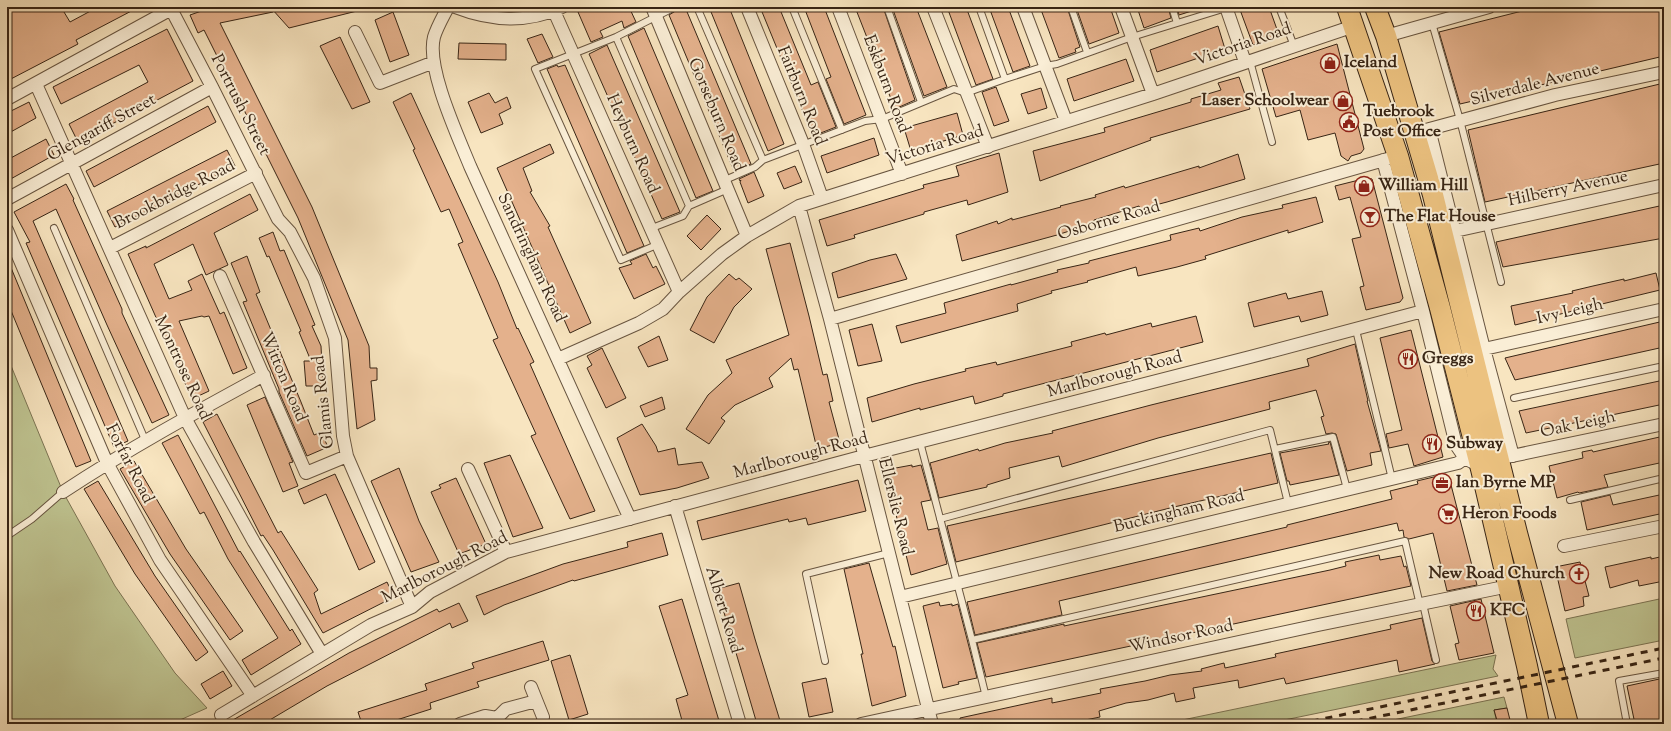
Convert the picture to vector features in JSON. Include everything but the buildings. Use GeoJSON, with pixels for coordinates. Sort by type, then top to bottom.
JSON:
{"type":"FeatureCollection","features":[{"type":"Feature","properties":{"kind":"highway"},"geometry":{"type":"LineString","coordinates":[[1347,7],[1354,26],[1391,158],[1440,308],[1509,586],[1539,724]]}},
{"type":"Feature","properties":{"kind":"highway"},"geometry":{"type":"LineString","coordinates":[[1375,7],[1422,132],[1433,196],[1506,458],[1568,724]]}},
{"type":"Feature","properties":{"kind":"street","name":"Sandringham Road"},"geometry":{"type":"LineString","coordinates":[[448,7],[434,38],[432,50],[445,106],[470,166],[630,519]]}},
{"type":"Feature","properties":{"kind":"street"},"geometry":{"type":"LineString","coordinates":[[455,7],[478,15],[507,20],[529,18],[558,9]]}},
{"type":"Feature","properties":{"kind":"street","name":"Fairburn Road"},"geometry":{"type":"LineString","coordinates":[[747,7],[803,144],[822,198]]}},
{"type":"Feature","properties":{"kind":"street","name":"Eskburn Road"},"geometry":{"type":"LineString","coordinates":[[838,7],[902,174]]}},
{"type":"Feature","properties":{"kind":"street"},"geometry":{"type":"LineString","coordinates":[[933,7],[988,147]]}},
{"type":"Feature","properties":{"kind":"street"},"geometry":{"type":"LineString","coordinates":[[1023,7],[1066,121]]}},
{"type":"Feature","properties":{"kind":"street"},"geometry":{"type":"LineString","coordinates":[[1121,7],[1153,94]]}},
{"type":"Feature","properties":{"kind":"street"},"geometry":{"type":"LineString","coordinates":[[1226,7],[1247,62]]}},
{"type":"Feature","properties":{"kind":"street"},"geometry":{"type":"LineString","coordinates":[[1386,36],[1489,7]]}},
{"type":"Feature","properties":{"kind":"street"},"geometry":{"type":"LineString","coordinates":[[7,99],[172,8]]}},
{"type":"Feature","properties":{"kind":"street","name":"Portrush Street"},"geometry":{"type":"LineString","coordinates":[[172,8],[278,219]]}},
{"type":"Feature","properties":{"kind":"street","name":"Heyburn Road"},"geometry":{"type":"LineString","coordinates":[[558,9],[573,55],[652,228],[679,292]]}},
{"type":"Feature","properties":{"kind":"street","name":"Gorseburn Road"},"geometry":{"type":"LineString","coordinates":[[654,12],[727,185],[746,236]]}},
{"type":"Feature","properties":{"kind":"street","name":"Victoria Road"},"geometry":{"type":"LineString","coordinates":[[558,359],[639,323],[663,308],[722,254],[746,236],[799,206],[1153,94],[1354,26]]}},
{"type":"Feature","properties":{"kind":"street"},"geometry":{"type":"LineString","coordinates":[[355,32],[380,83],[434,62]]}},
{"type":"Feature","properties":{"kind":"street","name":"Silverdale Avenue"},"geometry":{"type":"LineString","coordinates":[[1422,132],[1460,120],[1556,95],[1664,72]]}},
{"type":"Feature","properties":{"kind":"street","name":"Montrose Road"},"geometry":{"type":"LineString","coordinates":[[36,84],[185,418],[254,542],[322,654]]}},
{"type":"Feature","properties":{"kind":"street","name":"Glengariff Street"},"geometry":{"type":"LineString","coordinates":[[7,199],[212,87]]}},
{"type":"Feature","properties":{"kind":"street"},"geometry":{"type":"LineString","coordinates":[[1422,132],[1455,231],[1484,349],[1506,458]]}},
{"type":"Feature","properties":{"kind":"street"},"geometry":{"type":"LineString","coordinates":[[1391,158],[1423,311],[1456,446],[1465,458],[1481,469]]}},
{"type":"Feature","properties":{"kind":"street","name":"Osborne Road"},"geometry":{"type":"LineString","coordinates":[[830,319],[1391,158]]}},
{"type":"Feature","properties":{"kind":"street","name":"Brookbridge Road"},"geometry":{"type":"LineString","coordinates":[[110,248],[256,173]]}},
{"type":"Feature","properties":{"kind":"street","name":"Hilberry Avenue"},"geometry":{"type":"LineString","coordinates":[[1455,231],[1664,186]]}},
{"type":"Feature","properties":{"kind":"street","name":"Ellerslie Road"},"geometry":{"type":"LineString","coordinates":[[799,206],[830,319],[932,724]]}},
{"type":"Feature","properties":{"kind":"street","name":"Glamis Road"},"geometry":{"type":"LineString","coordinates":[[278,219],[290,232],[314,278],[335,338],[343,436],[347,456],[412,607]]}},
{"type":"Feature","properties":{"kind":"street","name":"Forfar Road"},"geometry":{"type":"LineString","coordinates":[[7,230],[107,463],[160,560],[253,696]]}},
{"type":"Feature","properties":{"kind":"street","name":"Witton Road"},"geometry":{"type":"LineString","coordinates":[[220,276],[306,473],[347,456]]}},
{"type":"Feature","properties":{"kind":"street","name":"Ivy Leigh"},"geometry":{"type":"LineString","coordinates":[[1484,349],[1664,309]]}},
{"type":"Feature","properties":{"kind":"street","name":"Marlborough Road"},"geometry":{"type":"LineString","coordinates":[[221,715],[371,625],[412,607],[430,592],[506,552],[864,456],[1356,330],[1423,311]]}},
{"type":"Feature","properties":{"kind":"street"},"geometry":{"type":"LineString","coordinates":[[63,492],[107,463],[264,375]]}},
{"type":"Feature","properties":{"kind":"street","name":"Oak Leigh"},"geometry":{"type":"LineString","coordinates":[[1506,458],[1664,424]]}},
{"type":"Feature","properties":{"kind":"street","name":"Buckingham Road"},"geometry":{"type":"LineString","coordinates":[[900,597],[1458,463],[1465,458]]}},
{"type":"Feature","properties":{"kind":"street"},"geometry":{"type":"LineString","coordinates":[[468,469],[506,552]]}},
{"type":"Feature","properties":{"kind":"street","name":"Albert Road"},"geometry":{"type":"LineString","coordinates":[[674,506],[740,724]]}},
{"type":"Feature","properties":{"kind":"street"},"geometry":{"type":"LineString","coordinates":[[1564,546],[1664,526]]}},
{"type":"Feature","properties":{"kind":"street","name":"Windsor Road"},"geometry":{"type":"LineString","coordinates":[[860,724],[1318,625],[1509,586]]}},
{"type":"Feature","properties":{"kind":"street"},"geometry":{"type":"LineString","coordinates":[[530,687],[542,717]]}},
{"type":"Feature","properties":{"kind":"street"},"geometry":{"type":"LineString","coordinates":[[460,724],[485,716],[499,721],[506,708],[536,700]]}},
{"type":"Feature","properties":{"kind":"lane"},"geometry":{"type":"LineString","coordinates":[[659,244],[621,260],[535,69],[616,37],[654,12],[675,7]]}},
{"type":"Feature","properties":{"kind":"lane"},"geometry":{"type":"LineString","coordinates":[[697,7],[763,160]]}},
{"type":"Feature","properties":{"kind":"lane"},"geometry":{"type":"LineString","coordinates":[[792,7],[842,130]]}},
{"type":"Feature","properties":{"kind":"lane"},"geometry":{"type":"LineString","coordinates":[[887,7],[922,102]]}},
{"type":"Feature","properties":{"kind":"lane"},"geometry":{"type":"LineString","coordinates":[[979,7],[1005,79]]}},
{"type":"Feature","properties":{"kind":"lane"},"geometry":{"type":"LineString","coordinates":[[1071,7],[1088,52]]}},
{"type":"Feature","properties":{"kind":"lane"},"geometry":{"type":"LineString","coordinates":[[1172,7],[1177,23]]}},
{"type":"Feature","properties":{"kind":"lane"},"geometry":{"type":"LineString","coordinates":[[652,228],[683,216],[689,206],[727,185],[763,160],[803,144],[865,121],[882,119],[954,89],[966,93],[1226,7]]}},
{"type":"Feature","properties":{"kind":"lane"},"geometry":{"type":"LineString","coordinates":[[1279,7],[1294,46]]}},
{"type":"Feature","properties":{"kind":"lane"},"geometry":{"type":"LineString","coordinates":[[1432,23],[1460,120],[1501,282]]}},
{"type":"Feature","properties":{"kind":"lane"},"geometry":{"type":"LineString","coordinates":[[616,37],[689,206]]}},
{"type":"Feature","properties":{"kind":"lane"},"geometry":{"type":"LineString","coordinates":[[1247,62],[1272,142]]}},
{"type":"Feature","properties":{"kind":"lane"},"geometry":{"type":"LineString","coordinates":[[54,228],[146,442]]}},
{"type":"Feature","properties":{"kind":"lane"},"geometry":{"type":"LineString","coordinates":[[1356,330],[1392,479]]}},
{"type":"Feature","properties":{"kind":"lane"},"geometry":{"type":"LineString","coordinates":[[1514,398],[1664,366]]}},
{"type":"Feature","properties":{"kind":"lane"},"geometry":{"type":"LineString","coordinates":[[940,519],[1270,430],[1288,503]]}},
{"type":"Feature","properties":{"kind":"lane"},"geometry":{"type":"LineString","coordinates":[[1275,448],[1333,437],[1348,489]]}},
{"type":"Feature","properties":{"kind":"lane"},"geometry":{"type":"LineString","coordinates":[[920,442],[958,582],[986,696]]}},
{"type":"Feature","properties":{"kind":"lane"},"geometry":{"type":"LineString","coordinates":[[1570,500],[1664,478]]}},
{"type":"Feature","properties":{"kind":"lane"},"geometry":{"type":"LineString","coordinates":[[7,536],[32,519],[63,492]]}},
{"type":"Feature","properties":{"kind":"lane"},"geometry":{"type":"LineString","coordinates":[[972,640],[1405,541],[1436,660]]}},
{"type":"Feature","properties":{"kind":"lane"},"geometry":{"type":"LineString","coordinates":[[825,661],[806,574],[889,553]]}},
{"type":"Feature","properties":{"kind":"lane"},"geometry":{"type":"LineString","coordinates":[[1627,724],[1619,681],[1664,673]]}},
{"type":"Feature","properties":{"kind":"green space"},"geometry":{"type":"Polygon","coordinates":[[[7,356],[63,492],[115,586],[175,673],[207,708],[171,724],[7,724],[7,356]]]}},
{"type":"Feature","properties":{"kind":"green space"},"geometry":{"type":"Polygon","coordinates":[[[1664,598],[1664,640],[1575,658],[1566,619],[1664,598]]]}},
{"type":"Feature","properties":{"kind":"green space"},"geometry":{"type":"Polygon","coordinates":[[[1496,655],[1493,669],[1498,676],[1265,724],[1163,724],[1496,655]]]}},
{"type":"Feature","properties":{"kind":"green space"},"geometry":{"type":"Polygon","coordinates":[[[1504,697],[1507,708],[1494,710],[1497,723],[1374,724],[1504,697]]]}},
{"type":"Feature","properties":{"kind":"railway"},"geometry":{"type":"LineString","coordinates":[[1298,724],[1664,648]]}},
{"type":"Feature","properties":{"kind":"railway"},"geometry":{"type":"LineString","coordinates":[[1342,724],[1664,658]]}},
{"type":"Feature","properties":{"kind":"place","name":"Iceland"},"geometry":{"type":"Point","coordinates":[1330,63]}},
{"type":"Feature","properties":{"kind":"place","name":"Laser Schoolwear"},"geometry":{"type":"Point","coordinates":[1343,101]}},
{"type":"Feature","properties":{"kind":"place","name":"Tuebrook Post Office"},"geometry":{"type":"Point","coordinates":[1349,122]}},
{"type":"Feature","properties":{"kind":"place","name":"William Hill"},"geometry":{"type":"Point","coordinates":[1364,186]}},
{"type":"Feature","properties":{"kind":"place","name":"The Flat House"},"geometry":{"type":"Point","coordinates":[1370,217]}},
{"type":"Feature","properties":{"kind":"place","name":"Greggs"},"geometry":{"type":"Point","coordinates":[1408,359]}},
{"type":"Feature","properties":{"kind":"place","name":"Subway"},"geometry":{"type":"Point","coordinates":[1432,444]}},
{"type":"Feature","properties":{"kind":"place","name":"Ian Byrne MP"},"geometry":{"type":"Point","coordinates":[1442,483]}},
{"type":"Feature","properties":{"kind":"place","name":"Heron Foods"},"geometry":{"type":"Point","coordinates":[1448,514]}},
{"type":"Feature","properties":{"kind":"place","name":"New Road Church"},"geometry":{"type":"Point","coordinates":[1579,574]}},
{"type":"Feature","properties":{"kind":"place","name":"KFC"},"geometry":{"type":"Point","coordinates":[1476,611]}}]}
